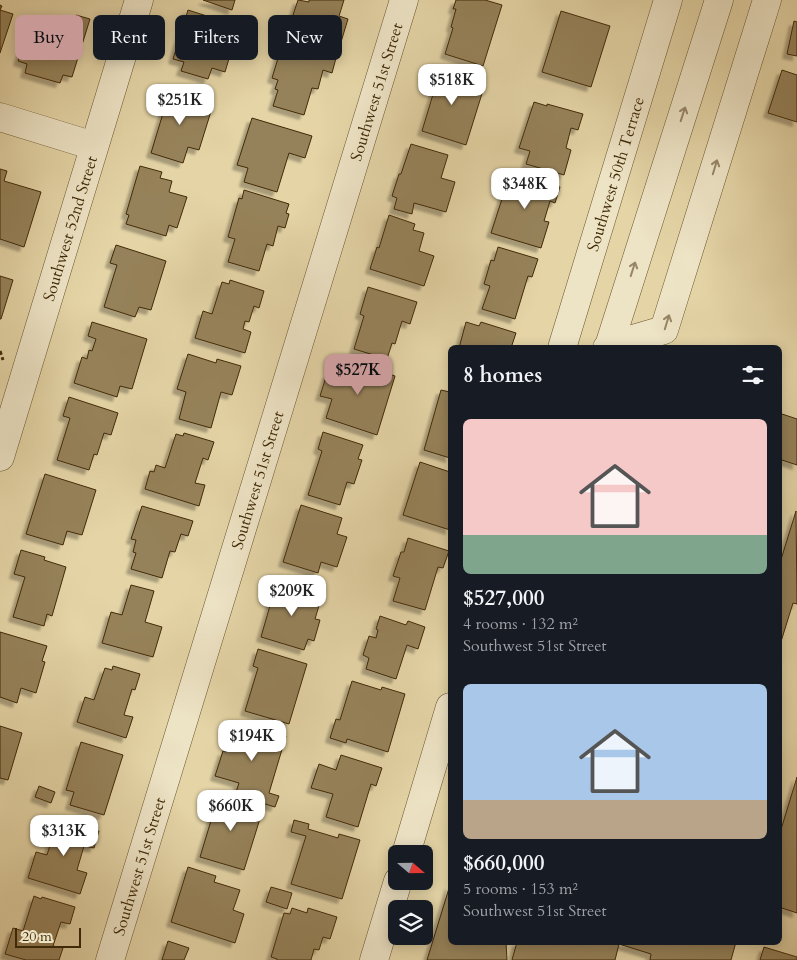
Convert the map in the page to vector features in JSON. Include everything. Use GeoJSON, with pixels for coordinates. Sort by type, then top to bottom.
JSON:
{"type":"FeatureCollection","features":[{"type":"Feature","properties":{"kind":"street","name":"Southwest 52nd Street"},"geometry":{"type":"LineString","coordinates":[[0,457],[8,378],[94,146],[139,0]]}},
{"type":"Feature","properties":{"kind":"street","name":"Southwest 51st Street"},"geometry":{"type":"LineString","coordinates":[[110,960],[404,0]]}},
{"type":"Feature","properties":{"kind":"street","name":"Southwest 50th Terrace"},"geometry":{"type":"LineString","coordinates":[[563,345],[668,0]]}},
{"type":"Feature","properties":{"kind":"street"},"geometry":{"type":"LineString","coordinates":[[609,345],[719,0]]}},
{"type":"Feature","properties":{"kind":"street"},"geometry":{"type":"LineString","coordinates":[[615,345],[664,330],[767,0]]}},
{"type":"Feature","properties":{"kind":"street"},"geometry":{"type":"LineString","coordinates":[[0,117],[94,146]]}},
{"type":"Feature","properties":{"kind":"street"},"geometry":{"type":"LineString","coordinates":[[409,845],[448,715]]}},
{"type":"Feature","properties":{"kind":"street"},"geometry":{"type":"LineString","coordinates":[[374,960],[395,890]]}},
{"type":"Feature","properties":{"kind":"path"},"geometry":{"type":"LineString","coordinates":[[0,351],[8,378]]}},
{"type":"Feature","properties":{"kind":"building"},"geometry":{"type":"Polygon","coordinates":[[[203,0],[235,0],[232,10],[203,0]]]}},
{"type":"Feature","properties":{"kind":"building"},"geometry":{"type":"Polygon","coordinates":[[[298,0],[309,2],[309,0],[344,0],[339,15],[293,15],[298,0]]]}},
{"type":"Feature","properties":{"kind":"building"},"geometry":{"type":"Polygon","coordinates":[[[456,0],[485,0],[502,5],[483,66],[445,54],[453,28],[451,27],[456,9],[453,9],[456,0]]]}},
{"type":"Feature","properties":{"kind":"building"},"geometry":{"type":"Polygon","coordinates":[[[0,10],[13,14],[0,53],[0,10]]]}},
{"type":"Feature","properties":{"kind":"building"},"geometry":{"type":"Polygon","coordinates":[[[188,10],[204,15],[186,15],[188,10]]]}},
{"type":"Feature","properties":{"kind":"building"},"geometry":{"type":"Polygon","coordinates":[[[561,11],[610,26],[591,87],[542,72],[561,11]]]}},
{"type":"Feature","properties":{"kind":"building"},"geometry":{"type":"Polygon","coordinates":[[[83,17],[90,19],[83,42],[83,17]]]}},
{"type":"Feature","properties":{"kind":"building"},"geometry":{"type":"Polygon","coordinates":[[[342,17],[348,19],[342,39],[342,17]]]}},
{"type":"Feature","properties":{"kind":"building"},"geometry":{"type":"Polygon","coordinates":[[[794,21],[797,22],[797,56],[787,54],[794,21]]]}},
{"type":"Feature","properties":{"kind":"building"},"geometry":{"type":"Polygon","coordinates":[[[77,60],[72,77],[63,75],[60,83],[25,73],[27,64],[18,61],[77,60]]]}},
{"type":"Feature","properties":{"kind":"building"},"geometry":{"type":"Polygon","coordinates":[[[177,60],[229,60],[225,72],[212,68],[208,79],[181,71],[184,62],[177,60]]]}},
{"type":"Feature","properties":{"kind":"building"},"geometry":{"type":"Polygon","coordinates":[[[278,60],[335,60],[332,73],[323,70],[318,89],[312,88],[304,115],[273,106],[278,90],[275,89],[278,80],[272,78],[278,60]]]}},
{"type":"Feature","properties":{"kind":"building"},"geometry":{"type":"Polygon","coordinates":[[[434,68],[485,84],[466,145],[422,131],[434,91],[428,89],[434,68]]]}},
{"type":"Feature","properties":{"kind":"building"},"geometry":{"type":"Polygon","coordinates":[[[782,70],[797,75],[797,122],[768,113],[782,70]]]}},
{"type":"Feature","properties":{"kind":"building"},"geometry":{"type":"Polygon","coordinates":[[[163,90],[213,105],[199,150],[188,147],[183,163],[151,153],[164,110],[158,108],[163,90]]]}},
{"type":"Feature","properties":{"kind":"building"},"geometry":{"type":"Polygon","coordinates":[[[534,102],[583,114],[578,130],[571,128],[566,148],[571,150],[564,175],[526,164],[530,151],[519,148],[534,102]]]}},
{"type":"Feature","properties":{"kind":"building"},"geometry":{"type":"Polygon","coordinates":[[[252,118],[312,136],[305,158],[289,153],[277,192],[244,182],[248,168],[237,165],[252,118]]]}},
{"type":"Feature","properties":{"kind":"building"},"geometry":{"type":"Polygon","coordinates":[[[411,144],[448,155],[441,178],[455,182],[446,212],[414,203],[412,214],[394,209],[397,198],[392,196],[411,144]]]}},
{"type":"Feature","properties":{"kind":"building"},"geometry":{"type":"Polygon","coordinates":[[[140,166],[162,172],[160,178],[172,181],[169,192],[187,197],[177,228],[169,225],[166,236],[126,224],[129,215],[126,214],[140,166]]]}},
{"type":"Feature","properties":{"kind":"building"},"geometry":{"type":"Polygon","coordinates":[[[0,169],[7,171],[4,181],[41,192],[24,247],[0,239],[0,169]]]}},
{"type":"Feature","properties":{"kind":"building"},"geometry":{"type":"Polygon","coordinates":[[[511,171],[560,187],[555,203],[550,201],[544,221],[549,222],[541,248],[491,233],[511,171]]]}},
{"type":"Feature","properties":{"kind":"building"},"geometry":{"type":"Polygon","coordinates":[[[244,190],[289,204],[286,213],[289,214],[285,228],[278,226],[273,246],[267,244],[259,271],[228,262],[235,239],[228,237],[239,198],[242,199],[244,190]]]}},
{"type":"Feature","properties":{"kind":"building"},"geometry":{"type":"Polygon","coordinates":[[[389,215],[415,224],[413,230],[424,233],[419,251],[434,256],[424,286],[370,269],[377,247],[379,248],[389,215]]]}},
{"type":"Feature","properties":{"kind":"building"},"geometry":{"type":"Polygon","coordinates":[[[116,245],[166,261],[151,310],[139,307],[135,317],[104,307],[117,265],[110,263],[116,245]]]}},
{"type":"Feature","properties":{"kind":"building"},"geometry":{"type":"Polygon","coordinates":[[[498,247],[538,259],[532,277],[528,276],[515,319],[482,309],[490,286],[484,284],[491,260],[494,261],[498,247]]]}},
{"type":"Feature","properties":{"kind":"building"},"geometry":{"type":"Polygon","coordinates":[[[0,276],[13,280],[1,319],[0,319],[0,276]]]}},
{"type":"Feature","properties":{"kind":"building"},"geometry":{"type":"Polygon","coordinates":[[[230,280],[264,291],[259,308],[254,306],[249,322],[245,321],[243,329],[251,332],[245,353],[195,338],[203,311],[212,314],[222,282],[229,284],[230,280]]]}},
{"type":"Feature","properties":{"kind":"building"},"geometry":{"type":"Polygon","coordinates":[[[368,287],[417,302],[410,324],[402,321],[395,344],[392,343],[387,359],[354,349],[364,316],[360,314],[368,287]]]}},
{"type":"Feature","properties":{"kind":"building"},"geometry":{"type":"Polygon","coordinates":[[[92,322],[147,339],[132,389],[120,386],[117,397],[74,383],[82,357],[87,359],[89,350],[92,351],[96,339],[88,336],[92,322]]]}},
{"type":"Feature","properties":{"kind":"building"},"geometry":{"type":"Polygon","coordinates":[[[466,322],[479,326],[481,322],[516,333],[512,345],[460,345],[466,322]]]}},
{"type":"Feature","properties":{"kind":"building"},"geometry":{"type":"Polygon","coordinates":[[[188,354],[216,363],[217,359],[241,366],[232,395],[221,392],[211,428],[179,419],[186,392],[177,389],[188,354]]]}},
{"type":"Feature","properties":{"kind":"building"},"geometry":{"type":"Polygon","coordinates":[[[344,360],[395,376],[377,435],[326,418],[332,399],[320,396],[327,374],[338,377],[344,360]]]}},
{"type":"Feature","properties":{"kind":"building"},"geometry":{"type":"Polygon","coordinates":[[[441,390],[448,392],[448,457],[424,450],[441,390]]]}},
{"type":"Feature","properties":{"kind":"building"},"geometry":{"type":"Polygon","coordinates":[[[69,397],[118,413],[111,435],[104,433],[97,455],[94,454],[89,470],[57,460],[70,418],[63,416],[69,397]]]}},
{"type":"Feature","properties":{"kind":"building"},"geometry":{"type":"Polygon","coordinates":[[[782,414],[797,419],[797,465],[782,460],[782,414]]]}},
{"type":"Feature","properties":{"kind":"building"},"geometry":{"type":"Polygon","coordinates":[[[323,432],[363,445],[358,459],[362,460],[354,484],[347,482],[340,505],[308,495],[322,451],[318,449],[323,432]]]}},
{"type":"Feature","properties":{"kind":"building"},"geometry":{"type":"Polygon","coordinates":[[[184,433],[214,442],[208,460],[203,458],[195,483],[205,485],[199,506],[145,489],[150,471],[154,472],[156,465],[165,468],[176,434],[183,436],[184,433]]]}},
{"type":"Feature","properties":{"kind":"building"},"geometry":{"type":"Polygon","coordinates":[[[420,462],[448,471],[448,529],[403,515],[420,462]]]}},
{"type":"Feature","properties":{"kind":"building"},"geometry":{"type":"Polygon","coordinates":[[[45,474],[96,490],[82,535],[67,531],[63,545],[26,534],[45,474]]]}},
{"type":"Feature","properties":{"kind":"building"},"geometry":{"type":"Polygon","coordinates":[[[301,505],[342,518],[337,534],[347,537],[337,567],[321,562],[318,573],[283,562],[301,505]]]}},
{"type":"Feature","properties":{"kind":"building"},"geometry":{"type":"Polygon","coordinates":[[[142,506],[193,521],[188,536],[181,534],[175,552],[170,551],[162,578],[131,569],[136,553],[133,552],[136,540],[131,539],[142,506]]]}},
{"type":"Feature","properties":{"kind":"building"},"geometry":{"type":"Polygon","coordinates":[[[796,511],[797,604],[793,603],[782,638],[782,556],[796,511]]]}},
{"type":"Feature","properties":{"kind":"building"},"geometry":{"type":"Polygon","coordinates":[[[408,538],[448,551],[443,568],[438,567],[425,610],[393,601],[400,578],[393,576],[401,552],[404,552],[408,538]]]}},
{"type":"Feature","properties":{"kind":"building"},"geometry":{"type":"Polygon","coordinates":[[[21,550],[45,557],[44,560],[66,567],[52,616],[47,614],[44,626],[13,617],[25,577],[14,574],[21,550]]]}},
{"type":"Feature","properties":{"kind":"building"},"geometry":{"type":"Polygon","coordinates":[[[277,581],[296,587],[295,591],[321,599],[315,619],[320,620],[314,641],[308,639],[304,650],[261,637],[277,581]]]}},
{"type":"Feature","properties":{"kind":"building"},"geometry":{"type":"Polygon","coordinates":[[[131,585],[154,591],[145,622],[162,627],[153,657],[102,643],[111,612],[122,615],[131,585]]]}},
{"type":"Feature","properties":{"kind":"building"},"geometry":{"type":"Polygon","coordinates":[[[380,616],[406,625],[408,621],[425,627],[418,649],[407,645],[396,679],[366,669],[369,658],[363,655],[369,636],[376,638],[378,630],[376,629],[380,616]]]}},
{"type":"Feature","properties":{"kind":"building"},"geometry":{"type":"Polygon","coordinates":[[[0,632],[47,646],[42,661],[45,662],[36,693],[21,688],[17,703],[0,697],[0,632]]]}},
{"type":"Feature","properties":{"kind":"building"},"geometry":{"type":"Polygon","coordinates":[[[258,649],[307,664],[289,724],[245,711],[258,668],[253,666],[258,649]]]}},
{"type":"Feature","properties":{"kind":"building"},"geometry":{"type":"Polygon","coordinates":[[[113,666],[140,674],[135,690],[132,689],[124,715],[133,717],[126,738],[77,722],[85,697],[94,700],[105,668],[112,670],[113,666]]]}},
{"type":"Feature","properties":{"kind":"building"},"geometry":{"type":"Polygon","coordinates":[[[352,681],[381,690],[382,687],[405,694],[388,752],[347,739],[346,743],[330,738],[336,719],[340,720],[352,681]]]}},
{"type":"Feature","properties":{"kind":"building"},"geometry":{"type":"Polygon","coordinates":[[[234,723],[249,728],[250,725],[286,736],[269,793],[279,796],[275,807],[235,795],[239,783],[215,776],[223,751],[226,752],[234,723]]]}},
{"type":"Feature","properties":{"kind":"building"},"geometry":{"type":"Polygon","coordinates":[[[0,726],[22,733],[8,780],[0,778],[0,726]]]}},
{"type":"Feature","properties":{"kind":"building"},"geometry":{"type":"Polygon","coordinates":[[[81,742],[123,755],[104,815],[70,805],[74,792],[66,790],[81,742]]]}},
{"type":"Feature","properties":{"kind":"building"},"geometry":{"type":"Polygon","coordinates":[[[341,755],[382,768],[376,786],[371,784],[358,827],[326,817],[333,794],[311,788],[319,764],[336,770],[341,755]]]}},
{"type":"Feature","properties":{"kind":"building"},"geometry":{"type":"Polygon","coordinates":[[[797,777],[797,913],[782,908],[782,826],[797,777]]]}},
{"type":"Feature","properties":{"kind":"building"},"geometry":{"type":"Polygon","coordinates":[[[39,786],[55,792],[51,803],[35,797],[39,786]]]}},
{"type":"Feature","properties":{"kind":"building"},"geometry":{"type":"Polygon","coordinates":[[[214,794],[263,809],[244,870],[200,857],[213,814],[208,812],[214,794]]]}},
{"type":"Feature","properties":{"kind":"building"},"geometry":{"type":"Polygon","coordinates":[[[65,820],[99,831],[94,848],[84,846],[77,870],[87,873],[80,894],[28,878],[36,852],[47,855],[57,823],[63,825],[65,820]]]}},
{"type":"Feature","properties":{"kind":"building"},"geometry":{"type":"Polygon","coordinates":[[[294,820],[309,824],[308,829],[338,838],[339,834],[360,840],[342,899],[291,884],[306,836],[291,832],[294,820]]]}},
{"type":"Feature","properties":{"kind":"building"},"geometry":{"type":"Polygon","coordinates":[[[188,867],[216,876],[214,882],[240,890],[233,910],[244,914],[235,943],[171,922],[188,867]]]}},
{"type":"Feature","properties":{"kind":"building"},"geometry":{"type":"Polygon","coordinates":[[[271,887],[292,893],[287,909],[266,902],[271,887]]]}},
{"type":"Feature","properties":{"kind":"building"},"geometry":{"type":"Polygon","coordinates":[[[448,892],[448,945],[506,945],[507,960],[427,960],[448,892]]]}},
{"type":"Feature","properties":{"kind":"building"},"geometry":{"type":"Polygon","coordinates":[[[34,896],[75,907],[70,924],[61,922],[53,946],[63,948],[59,960],[26,960],[5,954],[13,928],[23,931],[34,896]]]}},
{"type":"Feature","properties":{"kind":"building"},"geometry":{"type":"Polygon","coordinates":[[[292,908],[307,913],[308,908],[337,917],[330,939],[323,937],[319,950],[314,949],[311,960],[277,960],[271,957],[284,913],[290,914],[292,908]]]}},
{"type":"Feature","properties":{"kind":"building"},"geometry":{"type":"Polygon","coordinates":[[[168,941],[189,948],[184,960],[162,960],[168,941]]]}},
{"type":"Feature","properties":{"kind":"building"},"geometry":{"type":"Polygon","coordinates":[[[516,945],[619,945],[615,960],[512,960],[516,945]]]}},
{"type":"Feature","properties":{"kind":"building"},"geometry":{"type":"Polygon","coordinates":[[[622,945],[735,945],[731,960],[650,960],[651,954],[622,945]]]}},
{"type":"Feature","properties":{"kind":"building"},"geometry":{"type":"Polygon","coordinates":[[[764,947],[797,957],[797,960],[760,960],[764,947]]]}}]}
